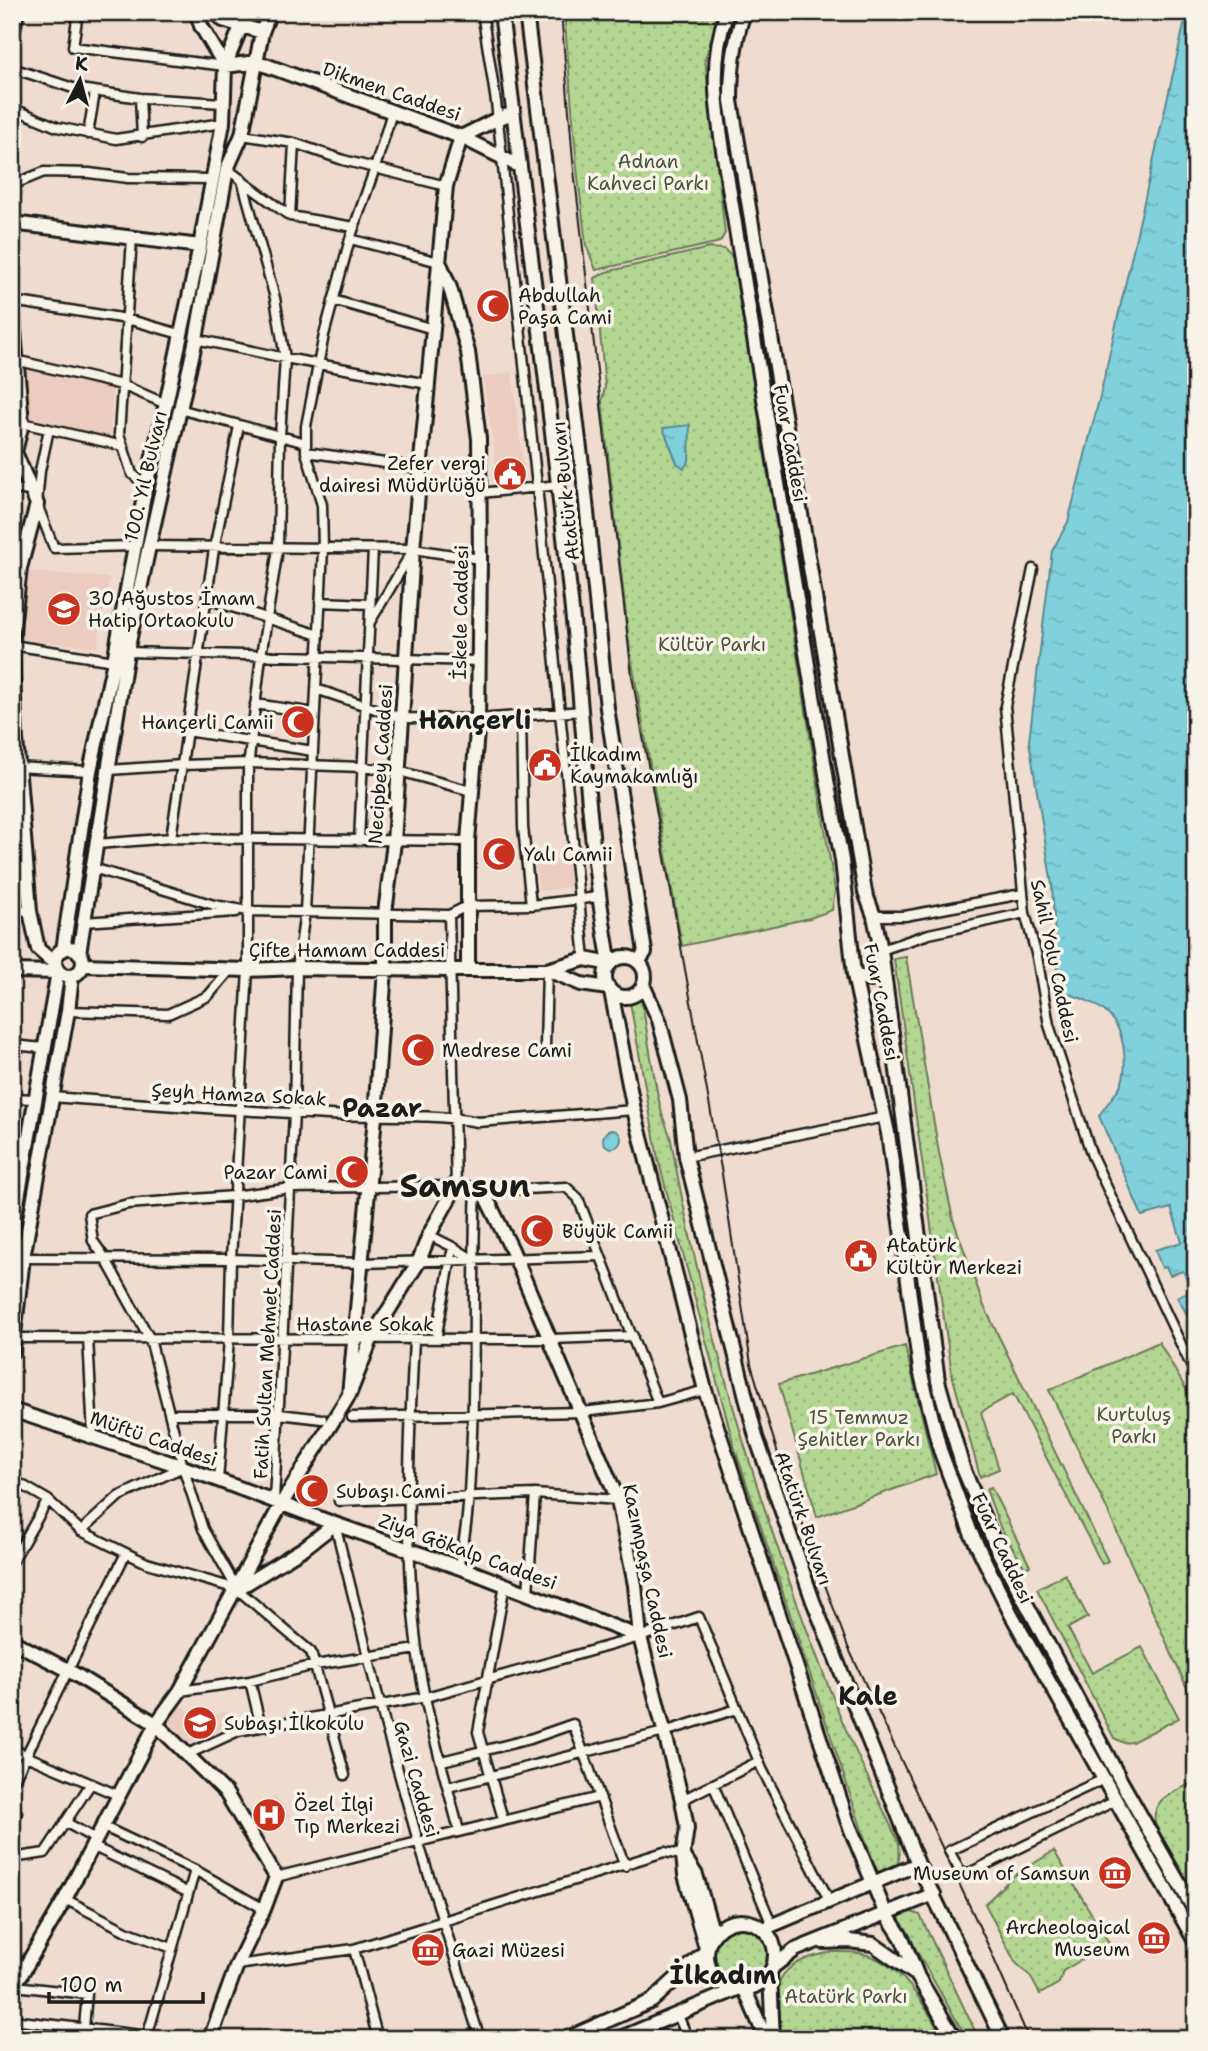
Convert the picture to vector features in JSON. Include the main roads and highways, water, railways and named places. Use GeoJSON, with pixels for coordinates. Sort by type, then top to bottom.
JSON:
{"type":"FeatureCollection","features":[{"type":"Feature","properties":{"kind":"main road"},"geometry":{"type":"LineString","coordinates":[[12,34],[17,12]]}},
{"type":"Feature","properties":{"kind":"main road"},"geometry":{"type":"LineString","coordinates":[[197,12],[201,26],[225,66],[257,62]]}},
{"type":"Feature","properties":{"kind":"main road"},"geometry":{"type":"LineString","coordinates":[[214,12],[223,19],[262,32]]}},
{"type":"Feature","properties":{"kind":"main road","name":"100. Yıl Bulvarı"},"geometry":{"type":"LineString","coordinates":[[63,950],[90,771],[114,661],[146,485],[200,246],[223,123],[225,66],[247,12]]}},
{"type":"Feature","properties":{"kind":"main road","name":"100. Yıl Bulvarı"},"geometry":{"type":"LineString","coordinates":[[81,959],[83,922],[127,652],[196,339],[227,169],[242,135],[262,32],[270,12]]}},
{"type":"Feature","properties":{"kind":"main road","name":"Atatürk Bulvarı"},"geometry":{"type":"LineString","coordinates":[[501,12],[559,485],[583,711],[598,897],[610,964]]}},
{"type":"Feature","properties":{"kind":"main road","name":"Atatürk Bulvarı"},"geometry":{"type":"LineString","coordinates":[[526,12],[583,473],[607,708],[645,952],[638,962]]}},
{"type":"Feature","properties":{"kind":"main road","name":"Fuar Caddesi"},"geometry":{"type":"LineString","coordinates":[[727,12],[716,55],[715,90],[718,113],[842,860],[854,975],[886,1117],[920,1370],[940,1450],[971,1533],[1011,1614],[1196,1943]]}},
{"type":"Feature","properties":{"kind":"main road","name":"Fuar Caddesi"},"geometry":{"type":"LineString","coordinates":[[744,12],[731,66],[732,102],[862,879],[881,950],[938,1381],[962,1468],[997,1549],[1122,1783],[1196,1913]]}},
{"type":"Feature","properties":{"kind":"main road","name":"Dikmen Caddesi"},"geometry":{"type":"LineString","coordinates":[[257,62],[461,137],[513,113]]}},
{"type":"Feature","properties":{"kind":"main road"},"geometry":{"type":"LineString","coordinates":[[461,137],[519,166]]}},
{"type":"Feature","properties":{"kind":"main road","name":"Necipbey Caddesi"},"geometry":{"type":"LineString","coordinates":[[349,1395],[375,1117],[385,968],[385,913],[394,842],[413,549],[446,186],[461,137]]}},
{"type":"Feature","properties":{"kind":"main road"},"geometry":{"type":"LineString","coordinates":[[12,223],[200,246]]}},
{"type":"Feature","properties":{"kind":"main road","name":"İskele Caddesi"},"geometry":{"type":"LineString","coordinates":[[439,262],[450,288],[468,352],[479,439],[478,719],[468,841],[468,968]]}},
{"type":"Feature","properties":{"kind":"main road"},"geometry":{"type":"LineString","coordinates":[[12,308],[22,424],[14,452],[37,504],[20,568],[12,636]]}},
{"type":"Feature","properties":{"kind":"main road"},"geometry":{"type":"LineString","coordinates":[[12,658],[18,841],[38,949],[57,968],[66,976],[79,972],[81,959],[71,949],[63,950],[57,956],[57,968],[44,1048],[12,1232]]}},
{"type":"Feature","properties":{"kind":"main road"},"geometry":{"type":"LineString","coordinates":[[848,923],[859,915],[874,916]]}},
{"type":"Feature","properties":{"kind":"main road"},"geometry":{"type":"LineString","coordinates":[[547,970],[581,984],[610,990],[625,997],[632,995],[643,985],[644,973],[638,962],[626,957],[614,960],[605,976],[610,990],[634,1110],[705,1391],[847,1820],[885,1912],[902,1937],[918,1977],[956,2039]]}},
{"type":"Feature","properties":{"kind":"main road","name":"Çifte Hamam Caddesi"},"geometry":{"type":"LineString","coordinates":[[81,959],[248,970],[547,970],[581,960],[610,964]]}},
{"type":"Feature","properties":{"kind":"main road"},"geometry":{"type":"LineString","coordinates":[[581,960],[581,984]]}},
{"type":"Feature","properties":{"kind":"main road"},"geometry":{"type":"LineString","coordinates":[[12,971],[57,968]]}},
{"type":"Feature","properties":{"kind":"main road"},"geometry":{"type":"LineString","coordinates":[[854,975],[870,980],[878,977],[883,969]]}},
{"type":"Feature","properties":{"kind":"main road"},"geometry":{"type":"LineString","coordinates":[[12,1352],[23,1258],[72,976]]}},
{"type":"Feature","properties":{"kind":"main road","name":"Atatürk Bulvarı"},"geometry":{"type":"LineString","coordinates":[[643,985],[659,1020],[680,1100],[686,1157],[756,1437],[813,1601],[918,1864],[1003,2039]]}},
{"type":"Feature","properties":{"kind":"main road"},"geometry":{"type":"LineString","coordinates":[[13,1988],[65,1899],[156,1724],[180,1692],[237,1589],[278,1502],[349,1395],[372,1337],[419,1261],[429,1235],[456,1186]]}},
{"type":"Feature","properties":{"kind":"main road","name":"Kazımpaşa Caddesi"},"geometry":{"type":"LineString","coordinates":[[480,1189],[516,1259],[618,1500],[635,1585],[640,1637],[682,1800],[687,1828],[683,1855],[685,1875],[706,1950]]}},
{"type":"Feature","properties":{"kind":"main road","name":"Müftü Caddesi"},"geometry":{"type":"LineString","coordinates":[[12,1410],[278,1502]]}},
{"type":"Feature","properties":{"kind":"main road","name":"Ziya Gökalp Caddesi"},"geometry":{"type":"LineString","coordinates":[[278,1502],[505,1584],[640,1637]]}},
{"type":"Feature","properties":{"kind":"main road"},"geometry":{"type":"LineString","coordinates":[[237,1589],[304,1548],[335,1524]]}},
{"type":"Feature","properties":{"kind":"main road"},"geometry":{"type":"LineString","coordinates":[[12,1641],[68,1670],[156,1724],[226,1793],[276,1877],[237,1965],[210,2039]]}},
{"type":"Feature","properties":{"kind":"main road"},"geometry":{"type":"LineString","coordinates":[[683,1855],[696,1875],[713,1934]]}},
{"type":"Feature","properties":{"kind":"main road"},"geometry":{"type":"LineString","coordinates":[[566,2039],[652,2001],[706,1950],[713,1934],[732,1922],[743,1920],[768,1927],[918,1864]]}},
{"type":"Feature","properties":{"kind":"main road"},"geometry":{"type":"LineString","coordinates":[[618,2039],[677,2013],[755,1987],[795,1950],[934,1894]]}},
{"type":"Feature","properties":{"kind":"main road"},"geometry":{"type":"LineString","coordinates":[[768,1927],[774,1946],[774,2039]]}},
{"type":"Feature","properties":{"kind":"main road"},"geometry":{"type":"LineString","coordinates":[[816,1942],[849,1941],[873,1944],[918,1977]]}},
{"type":"Feature","properties":{"kind":"main road"},"geometry":{"type":"LineString","coordinates":[[706,1950],[709,1970],[716,1979],[740,1990],[766,2039]]}},
{"type":"Feature","properties":{"kind":"water"},"geometry":{"type":"Polygon","coordinates":[[[1187,12],[1196,12],[1196,1330],[1177,1297],[1192,1290],[1183,1271],[1170,1275],[1166,1267],[1162,1268],[1155,1250],[1182,1242],[1171,1208],[1142,1216],[1099,1116],[1119,1088],[1123,1077],[1124,1052],[1117,1026],[1103,1010],[1058,990],[1052,885],[1029,741],[1052,551],[1068,522],[1100,396],[1187,12]]]}},
{"type":"Feature","properties":{"kind":"water"},"geometry":{"type":"Polygon","coordinates":[[[690,425],[689,461],[684,468],[677,463],[663,428],[690,425]]]}},
{"type":"Feature","properties":{"kind":"water"},"geometry":{"type":"Polygon","coordinates":[[[612,1130],[618,1133],[621,1139],[618,1145],[612,1148],[606,1145],[603,1139],[606,1133],[612,1130]]]}},
{"type":"Feature","properties":{"kind":"tram line"},"geometry":{"type":"LineString","coordinates":[[561,12],[573,161],[632,676],[722,1174],[751,1364],[784,1474],[848,1647],[987,1943],[1029,2039]]}},
{"type":"Feature","properties":{"kind":"place","name":"Abdullah Paşa Cami"},"geometry":{"type":"Point","coordinates":[493,306]}},
{"type":"Feature","properties":{"kind":"place","name":"Zefer vergi dairesi Müdürlüğü"},"geometry":{"type":"Point","coordinates":[510,474]}},
{"type":"Feature","properties":{"kind":"place","name":"30 Ağustos İmam Hatip Ortaokulu"},"geometry":{"type":"Point","coordinates":[64,609]}},
{"type":"Feature","properties":{"kind":"place","name":"Hançerli Camii"},"geometry":{"type":"Point","coordinates":[298,722]}},
{"type":"Feature","properties":{"kind":"place","name":"İlkadım Kaymakamlığı"},"geometry":{"type":"Point","coordinates":[545,765]}},
{"type":"Feature","properties":{"kind":"place","name":"Yalı Camii"},"geometry":{"type":"Point","coordinates":[499,854]}},
{"type":"Feature","properties":{"kind":"place","name":"Medrese Cami"},"geometry":{"type":"Point","coordinates":[418,1050]}},
{"type":"Feature","properties":{"kind":"place","name":"Pazar Cami"},"geometry":{"type":"Point","coordinates":[352,1172]}},
{"type":"Feature","properties":{"kind":"place","name":"Büyük Camii"},"geometry":{"type":"Point","coordinates":[537,1231]}},
{"type":"Feature","properties":{"kind":"place","name":"Atatürk Kültür Merkezi"},"geometry":{"type":"Point","coordinates":[861,1256]}},
{"type":"Feature","properties":{"kind":"place","name":"Subaşı Cami"},"geometry":{"type":"Point","coordinates":[312,1491]}},
{"type":"Feature","properties":{"kind":"place","name":"Subaşı İlkokulu"},"geometry":{"type":"Point","coordinates":[200,1723]}},
{"type":"Feature","properties":{"kind":"place","name":"Özel İlgi Tıp Merkezi"},"geometry":{"type":"Point","coordinates":[269,1815]}},
{"type":"Feature","properties":{"kind":"place","name":"Museum of Samsun"},"geometry":{"type":"Point","coordinates":[1115,1873]}},
{"type":"Feature","properties":{"kind":"place","name":"Archeological Museum"},"geometry":{"type":"Point","coordinates":[1154,1938]}},
{"type":"Feature","properties":{"kind":"place","name":"Gazi Müzesi"},"geometry":{"type":"Point","coordinates":[428,1950]}},
{"type":"Feature","properties":{"kind":"district","name":"Hançerli"},"geometry":{"type":"Point","coordinates":[475,720]}},
{"type":"Feature","properties":{"kind":"district","name":"Pazar"},"geometry":{"type":"Point","coordinates":[382,1108]}},
{"type":"Feature","properties":{"kind":"district","name":"Samsun"},"geometry":{"type":"Point","coordinates":[465,1185]}},
{"type":"Feature","properties":{"kind":"district","name":"Kale"},"geometry":{"type":"Point","coordinates":[868,1696]}},
{"type":"Feature","properties":{"kind":"district","name":"İlkadım"},"geometry":{"type":"Point","coordinates":[723,1975]}},
{"type":"Feature","properties":{"kind":"park label","name":"Adnan Kahveci Parkı"},"geometry":{"type":"Point","coordinates":[648,172]}},
{"type":"Feature","properties":{"kind":"park label","name":"Kültür Parkı"},"geometry":{"type":"Point","coordinates":[712,644]}},
{"type":"Feature","properties":{"kind":"park label","name":"Kurtuluş Parkı"},"geometry":{"type":"Point","coordinates":[1134,1425]}},
{"type":"Feature","properties":{"kind":"park label","name":"15 Temmuz Şehitler Parkı"},"geometry":{"type":"Point","coordinates":[859,1428]}},
{"type":"Feature","properties":{"kind":"park label","name":"Atatürk Parkı"},"geometry":{"type":"Point","coordinates":[846,1996]}}]}
